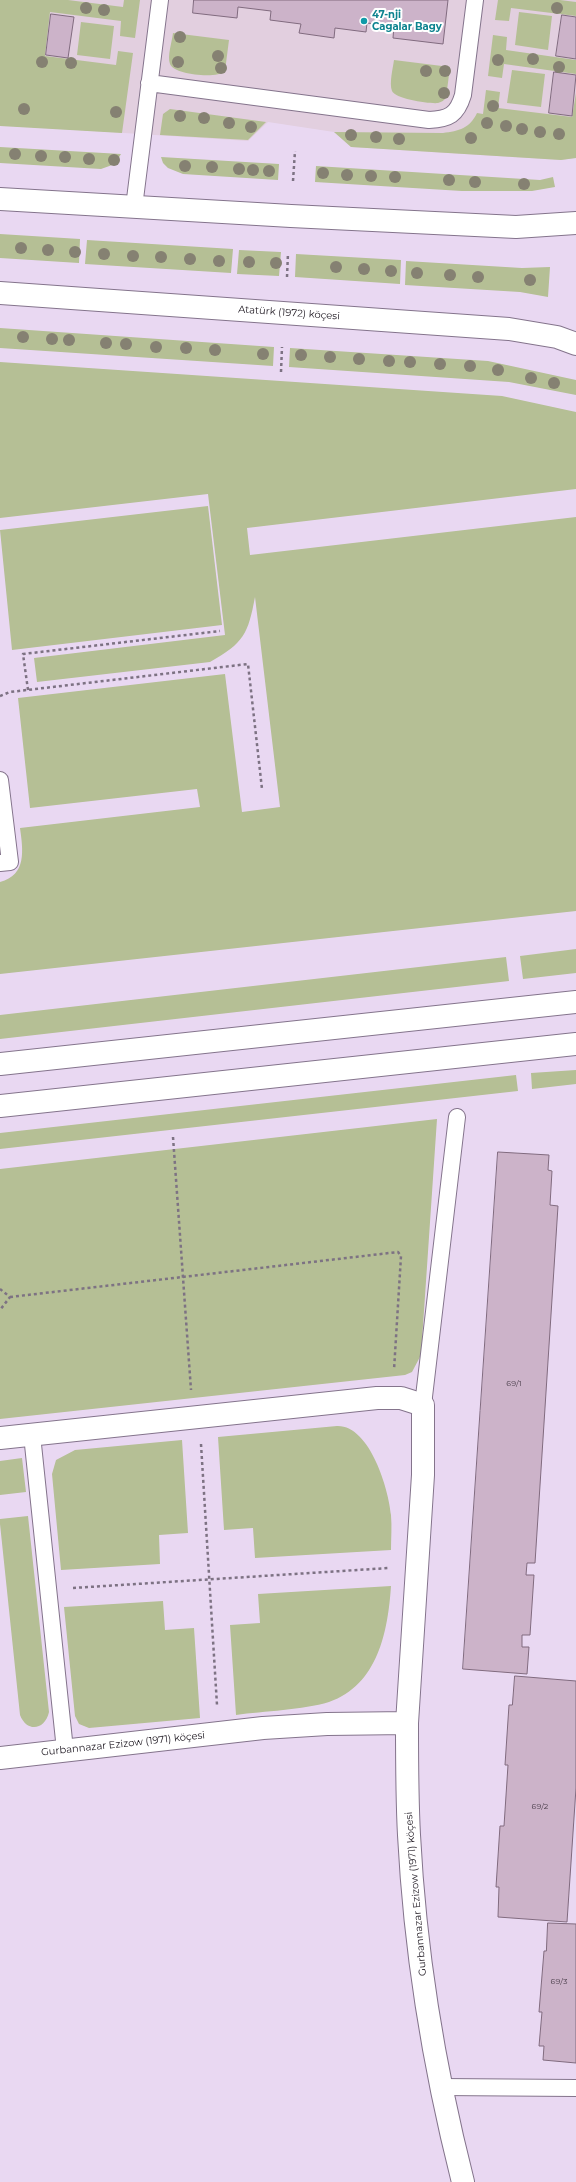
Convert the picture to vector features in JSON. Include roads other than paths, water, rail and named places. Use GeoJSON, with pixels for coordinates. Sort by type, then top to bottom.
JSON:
{"type":"FeatureCollection","features":[{"type":"Feature","properties":{"kind":"main road"},"geometry":{"type":"LineString","coordinates":[[0,199],[516,227],[576,223]]}},
{"type":"Feature","properties":{"kind":"main road","name":"Atatürk (1972) köçesi"},"geometry":{"type":"LineString","coordinates":[[0,294],[509,329],[557,337],[576,344]]}},
{"type":"Feature","properties":{"kind":"main road"},"geometry":{"type":"LineString","coordinates":[[0,1064],[576,1002]]}},
{"type":"Feature","properties":{"kind":"main road"},"geometry":{"type":"LineString","coordinates":[[0,1106],[576,1044]]}},
{"type":"Feature","properties":{"kind":"main road"},"geometry":{"type":"LineString","coordinates":[[0,1438],[377,1398],[401,1398],[423,1405],[423,1475],[407,1723]]}},
{"type":"Feature","properties":{"kind":"main road","name":"Gurbannazar Ezizow (1971) köçesi"},"geometry":{"type":"LineString","coordinates":[[0,1758],[263,1728],[327,1724],[407,1723],[409,1835],[418,1944],[440,2087],[463,2182]]}},
{"type":"Feature","properties":{"kind":"lane"},"geometry":{"type":"LineString","coordinates":[[134,207],[160,0]]}},
{"type":"Feature","properties":{"kind":"lane"},"geometry":{"type":"LineString","coordinates":[[149,83],[429,120],[440,120],[449,117],[459,108],[463,95],[475,0]]}},
{"type":"Feature","properties":{"kind":"lane"},"geometry":{"type":"LineString","coordinates":[[0,780],[10,862],[0,863]]}},
{"type":"Feature","properties":{"kind":"lane"},"geometry":{"type":"LineString","coordinates":[[423,1405],[457,1117]]}},
{"type":"Feature","properties":{"kind":"lane"},"geometry":{"type":"LineString","coordinates":[[32,1435],[65,1750]]}},
{"type":"Feature","properties":{"kind":"lane"},"geometry":{"type":"LineString","coordinates":[[440,2087],[576,2088]]}},
{"type":"Feature","properties":{"kind":"place","name":"47-nji Cagalar Bagy"},"geometry":{"type":"Point","coordinates":[364,21]}}]}
